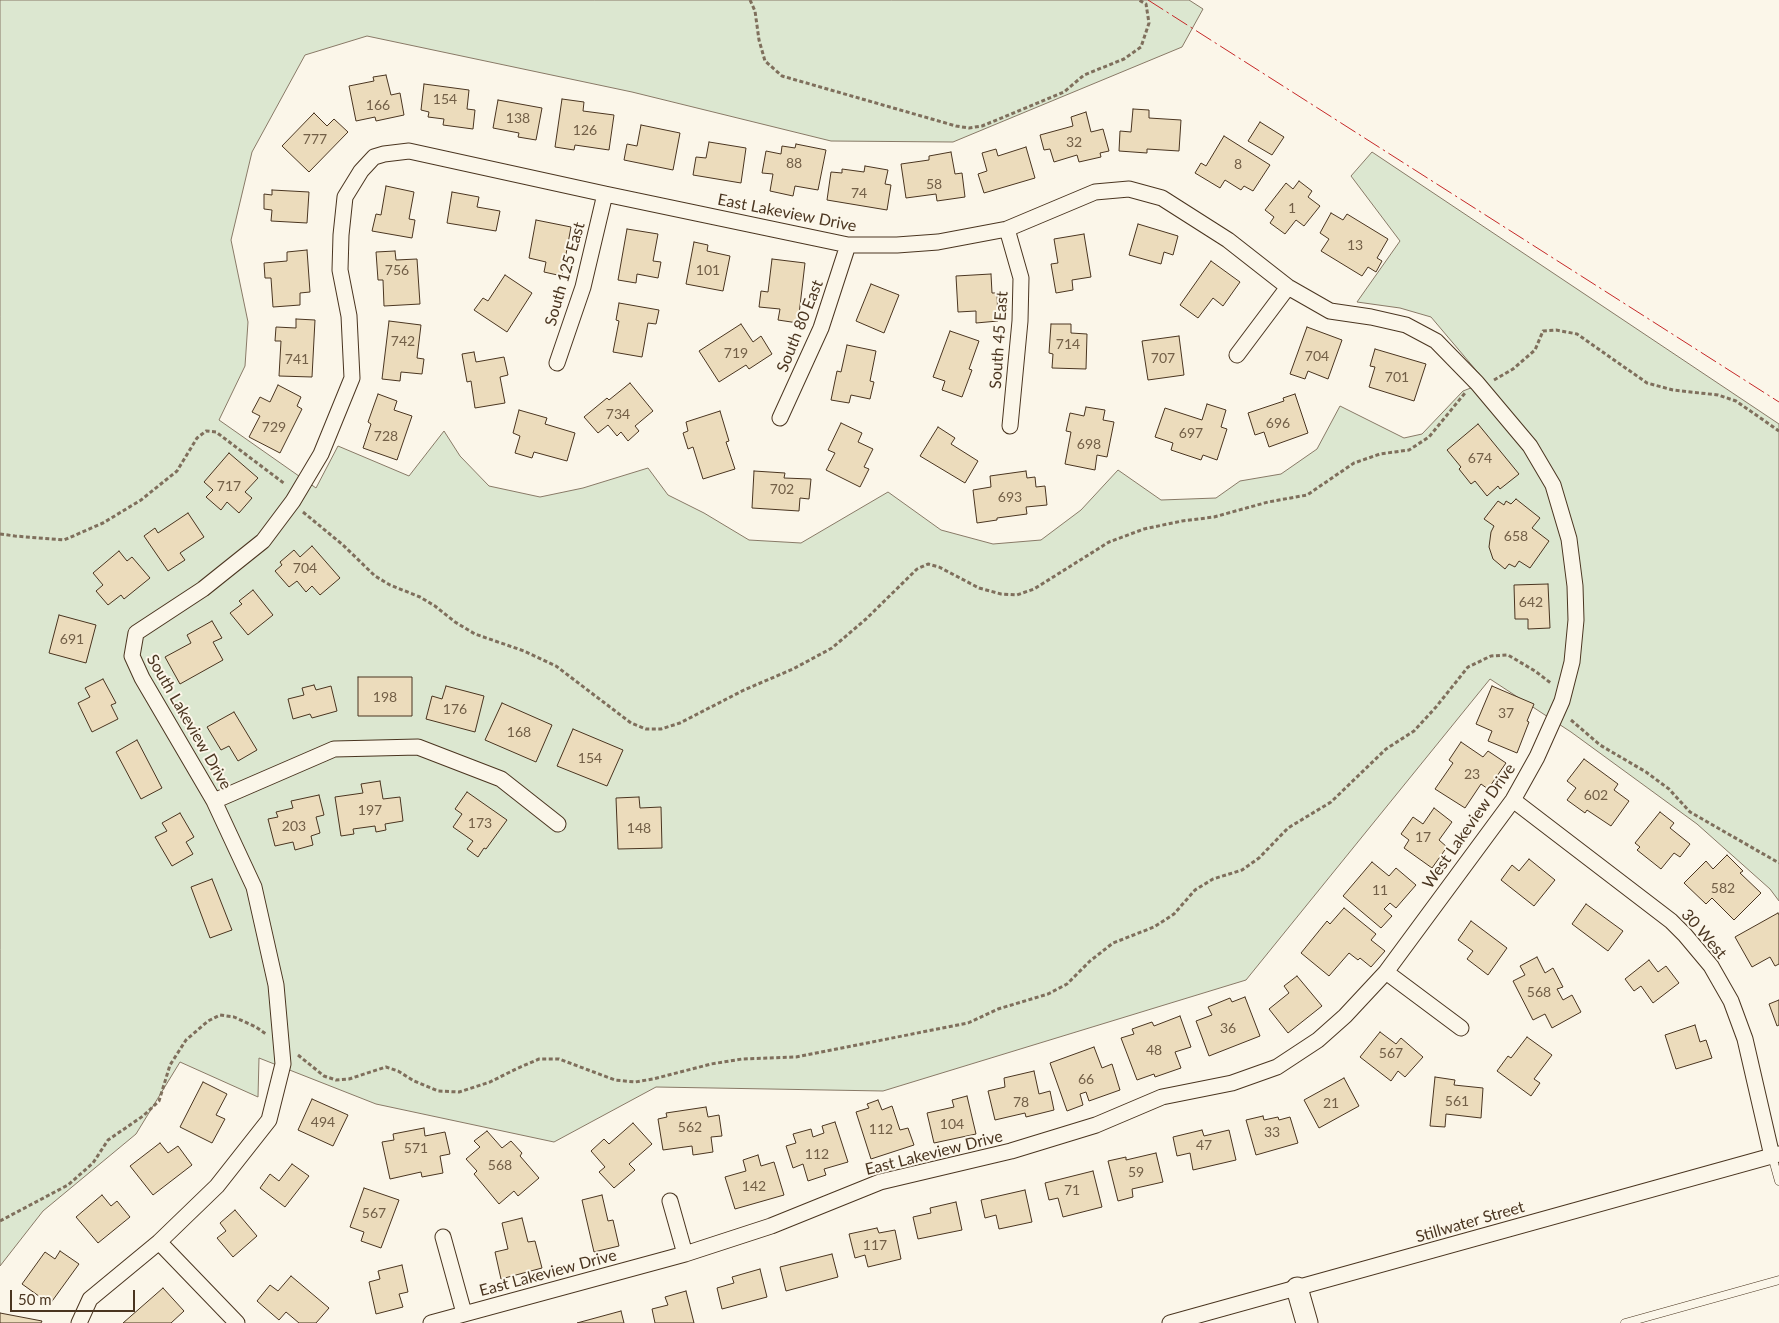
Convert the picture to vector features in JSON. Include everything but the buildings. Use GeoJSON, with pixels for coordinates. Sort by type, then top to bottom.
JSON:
{"type":"FeatureCollection","features":[{"type":"Feature","properties":{"kind":"street","name":"East Lakeview Drive"},"geometry":{"type":"LineString","coordinates":[[384,154],[409,151],[604,194],[848,244],[897,245],[938,242],[1007,229],[1095,192],[1129,189],[1162,198],[1228,240],[1288,287]]}},
{"type":"Feature","properties":{"kind":"street","name":"South Lakeview Drive"},"geometry":{"type":"LineString","coordinates":[[79,1323],[90,1299],[160,1242],[217,1186],[269,1120],[283,1064],[276,984],[254,887],[214,801],[142,678],[132,656],[136,633],[203,589],[262,541],[294,498],[321,454],[352,378],[349,316],[340,270],[345,197],[361,171],[374,158],[384,154]]}},
{"type":"Feature","properties":{"kind":"street","name":"South 125 East"},"geometry":{"type":"LineString","coordinates":[[557,363],[583,286],[604,194]]}},
{"type":"Feature","properties":{"kind":"street","name":"South 45 East"},"geometry":{"type":"LineString","coordinates":[[1007,229],[1020,278],[1020,321],[1010,426]]}},
{"type":"Feature","properties":{"kind":"street","name":"South 80 East"},"geometry":{"type":"LineString","coordinates":[[780,418],[821,328],[848,244]]}},
{"type":"Feature","properties":{"kind":"street"},"geometry":{"type":"LineString","coordinates":[[1237,355],[1288,287],[1330,311],[1371,317],[1406,325],[1436,341],[1480,387]]}},
{"type":"Feature","properties":{"kind":"street","name":"West Lakeview Drive"},"geometry":{"type":"LineString","coordinates":[[1386,972],[1513,800],[1537,757],[1562,701],[1572,662],[1576,620],[1575,586],[1569,539],[1553,484],[1530,446],[1480,387]]}},
{"type":"Feature","properties":{"kind":"street"},"geometry":{"type":"LineString","coordinates":[[214,801],[334,749],[418,747],[501,779],[558,824]]}},
{"type":"Feature","properties":{"kind":"street","name":"30 West"},"geometry":{"type":"LineString","coordinates":[[1513,800],[1671,920],[1711,966],[1731,1001],[1745,1039],[1776,1155]]}},
{"type":"Feature","properties":{"kind":"street","name":"East Lakeview Drive"},"geometry":{"type":"LineString","coordinates":[[431,1323],[685,1254],[771,1226],[880,1182],[1011,1151],[1096,1125],[1162,1097],[1232,1084],[1277,1068],[1318,1040],[1345,1016],[1386,972]]}},
{"type":"Feature","properties":{"kind":"street"},"geometry":{"type":"LineString","coordinates":[[1386,972],[1461,1028]]}},
{"type":"Feature","properties":{"kind":"street","name":"Stillwater Street"},"geometry":{"type":"LineString","coordinates":[[1170,1323],[1188,1321],[1297,1288],[1776,1155]]}},
{"type":"Feature","properties":{"kind":"street"},"geometry":{"type":"LineString","coordinates":[[670,1201],[685,1254]]}},
{"type":"Feature","properties":{"kind":"street"},"geometry":{"type":"LineString","coordinates":[[443,1237],[464,1314]]}},
{"type":"Feature","properties":{"kind":"street"},"geometry":{"type":"LineString","coordinates":[[160,1242],[237,1323]]}},
{"type":"Feature","properties":{"kind":"street"},"geometry":{"type":"LineString","coordinates":[[1297,1288],[1307,1323]]}},
{"type":"Feature","properties":{"kind":"lane"},"geometry":{"type":"LineString","coordinates":[[1776,1155],[1779,1181]]}},
{"type":"Feature","properties":{"kind":"lane"},"geometry":{"type":"LineString","coordinates":[[1626,1323],[1779,1280]]}},
{"type":"Feature","properties":{"kind":"path"},"geometry":{"type":"LineString","coordinates":[[750,0],[755,11],[759,40],[765,61],[782,76],[956,126],[969,128],[982,126],[1064,92],[1084,75],[1124,59],[1141,47],[1149,23],[1146,4],[1140,0]]}},
{"type":"Feature","properties":{"kind":"path"},"geometry":{"type":"LineString","coordinates":[[0,534],[64,540],[103,523],[141,500],[177,471],[197,438],[206,431],[216,432],[284,483],[301,510],[375,576],[390,586],[420,597],[475,634],[524,651],[556,666],[631,723],[646,729],[661,729],[680,723],[744,690],[793,669],[832,648],[866,619],[917,569],[928,564],[940,567],[979,588],[1001,594],[1016,595],[1034,589],[1109,542],[1144,529],[1214,517],[1268,502],[1307,495],[1354,463],[1380,454],[1409,450],[1429,437],[1466,392],[1480,387],[1512,369],[1535,350],[1543,331],[1556,330],[1576,334],[1647,383],[1673,390],[1718,395],[1736,402],[1779,431]]}},
{"type":"Feature","properties":{"kind":"path"},"geometry":{"type":"LineString","coordinates":[[0,1221],[68,1185],[93,1163],[108,1140],[143,1116],[159,1101],[170,1066],[186,1040],[208,1021],[220,1015],[234,1017],[256,1027],[298,1055],[324,1076],[336,1080],[386,1067],[438,1091],[459,1092],[490,1082],[539,1060],[560,1059],[615,1080],[636,1082],[653,1080],[711,1064],[742,1059],[796,1057],[968,1023],[998,1009],[1048,994],[1067,984],[1090,961],[1113,944],[1154,928],[1174,914],[1195,890],[1213,879],[1242,870],[1259,858],[1288,828],[1331,802],[1386,749],[1414,731],[1436,708],[1468,667],[1492,656],[1508,656],[1535,671],[1556,687],[1572,723],[1600,745],[1646,772],[1669,789],[1690,812],[1779,863]]}},
{"type":"Feature","properties":{"kind":"green space"},"geometry":{"type":"Polygon","coordinates":[[[0,0],[1189,0],[1203,9],[1182,47],[953,142],[831,141],[632,92],[367,36],[305,55],[252,152],[231,240],[248,322],[245,366],[219,420],[316,488],[338,446],[409,476],[444,431],[460,456],[489,486],[540,497],[583,488],[648,468],[668,495],[704,513],[749,540],[801,543],[888,492],[941,530],[993,544],[1041,540],[1081,510],[1118,470],[1161,500],[1216,498],[1240,481],[1281,474],[1317,449],[1340,406],[1404,438],[1422,434],[1463,391],[1486,382],[1431,317],[1400,308],[1357,302],[1400,241],[1351,176],[1372,152],[1779,424],[1779,901],[1770,889],[1697,824],[1571,732],[1490,679],[1246,980],[883,1091],[656,1087],[554,1142],[376,1104],[259,1058],[258,1097],[180,1062],[136,1134],[43,1211],[0,1266],[0,0]]]}},
{"type":"Feature","properties":{"kind":"power"},"geometry":{"type":"LineString","coordinates":[[1148,0],[1779,402]]}}]}
